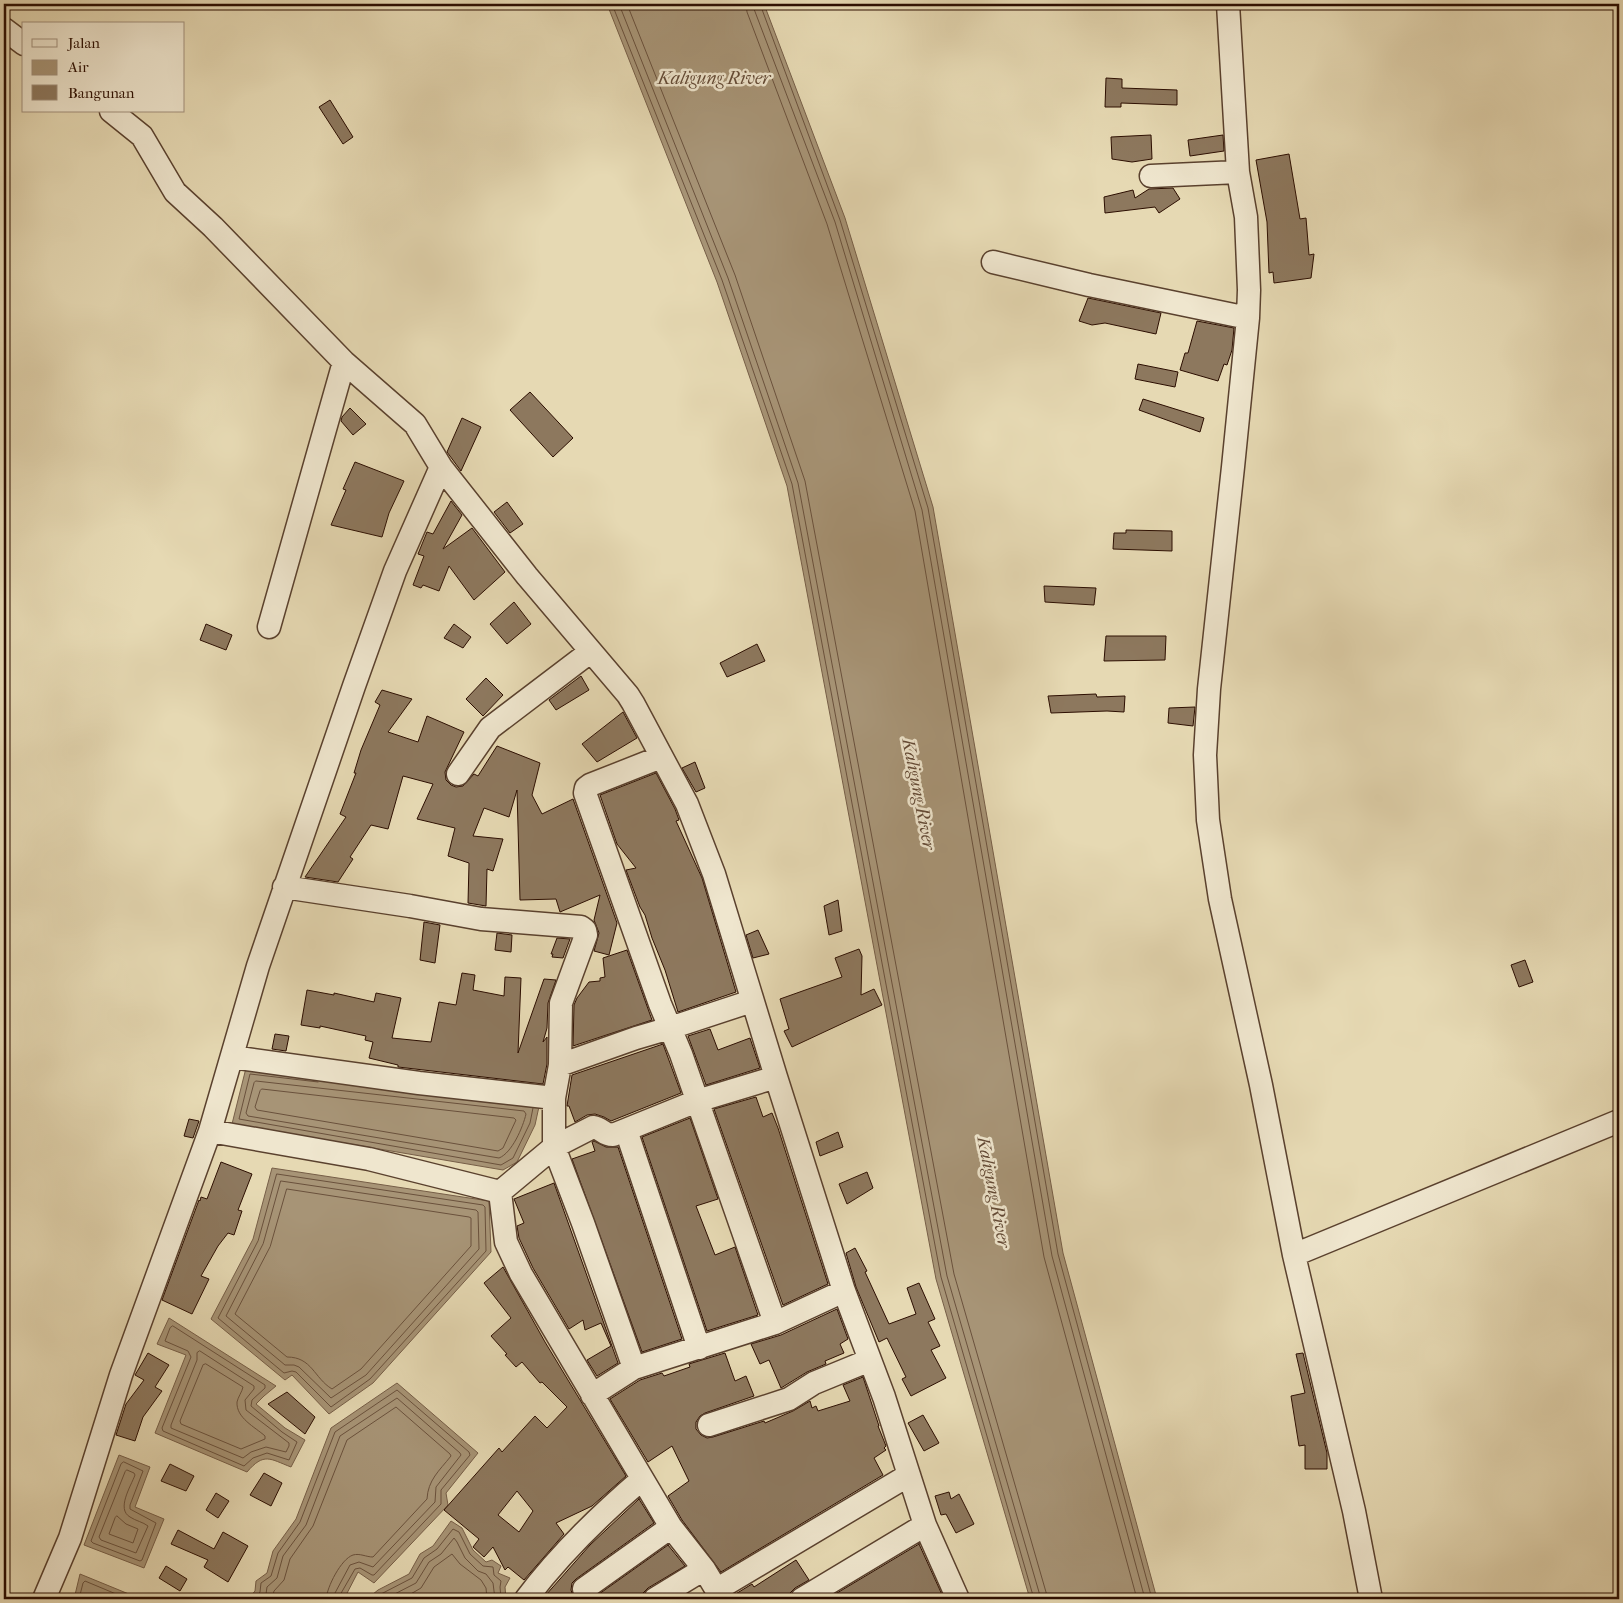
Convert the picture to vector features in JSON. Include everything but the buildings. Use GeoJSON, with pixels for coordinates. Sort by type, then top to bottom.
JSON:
{"type":"FeatureCollection","features":[{"type":"Feature","properties":{"kind":"street"},"geometry":{"type":"LineString","coordinates":[[1228,4],[1238,172],[1246,217],[1249,290],[1248,318],[1230,499],[1208,698],[1205,754],[1208,820],[1220,900],[1261,1085],[1294,1255],[1354,1512],[1371,1599]]}},
{"type":"Feature","properties":{"kind":"street"},"geometry":{"type":"LineString","coordinates":[[4,29],[22,42]]}},
{"type":"Feature","properties":{"kind":"street"},"geometry":{"type":"LineString","coordinates":[[112,112],[142,136],[175,192],[213,227],[344,362],[415,424],[438,462],[527,576],[628,695],[687,804],[714,874],[844,1292],[884,1397],[925,1525],[958,1599]]}},
{"type":"Feature","properties":{"kind":"street"},"geometry":{"type":"LineString","coordinates":[[1152,176],[1238,172]]}},
{"type":"Feature","properties":{"kind":"street"},"geometry":{"type":"LineString","coordinates":[[993,262],[1089,285],[1248,318]]}},
{"type":"Feature","properties":{"kind":"street"},"geometry":{"type":"LineString","coordinates":[[269,627],[344,362]]}},
{"type":"Feature","properties":{"kind":"street"},"geometry":{"type":"LineString","coordinates":[[44,1599],[70,1538],[121,1375],[210,1131],[258,966],[344,713],[395,571],[438,462]]}},
{"type":"Feature","properties":{"kind":"street"},"geometry":{"type":"LineString","coordinates":[[458,774],[490,728],[590,652]]}},
{"type":"Feature","properties":{"kind":"street"},"geometry":{"type":"LineString","coordinates":[[661,757],[590,785],[586,788],[585,793],[775,1323]]}},
{"type":"Feature","properties":{"kind":"street"},"geometry":{"type":"LineString","coordinates":[[284,888],[410,906],[481,919],[583,928],[586,935],[562,1004],[560,1065],[554,1098],[554,1147],[634,1368]]}},
{"type":"Feature","properties":{"kind":"street"},"geometry":{"type":"LineString","coordinates":[[560,1065],[636,1038],[752,1001]]}},
{"type":"Feature","properties":{"kind":"street"},"geometry":{"type":"LineString","coordinates":[[232,1057],[419,1083],[554,1098]]}},
{"type":"Feature","properties":{"kind":"street"},"geometry":{"type":"LineString","coordinates":[[500,1192],[554,1147],[592,1127],[596,1127],[607,1135],[613,1135],[697,1101],[776,1077]]}},
{"type":"Feature","properties":{"kind":"street"},"geometry":{"type":"LineString","coordinates":[[1294,1255],[1619,1121]]}},
{"type":"Feature","properties":{"kind":"street"},"geometry":{"type":"LineString","coordinates":[[626,1130],[699,1348]]}},
{"type":"Feature","properties":{"kind":"street"},"geometry":{"type":"LineString","coordinates":[[210,1131],[370,1159],[500,1192]]}},
{"type":"Feature","properties":{"kind":"street"},"geometry":{"type":"LineString","coordinates":[[500,1192],[506,1242],[509,1251],[671,1527],[704,1569],[719,1594],[909,1475]]}},
{"type":"Feature","properties":{"kind":"street"},"geometry":{"type":"LineString","coordinates":[[592,1395],[634,1368],[775,1323],[844,1292]]}},
{"type":"Feature","properties":{"kind":"street"},"geometry":{"type":"LineString","coordinates":[[709,1425],[793,1397],[814,1382],[870,1360]]}},
{"type":"Feature","properties":{"kind":"street"},"geometry":{"type":"LineString","coordinates":[[533,1596],[552,1567],[608,1508],[642,1479]]}},
{"type":"Feature","properties":{"kind":"street"},"geometry":{"type":"LineString","coordinates":[[802,1599],[925,1525]]}},
{"type":"Feature","properties":{"kind":"street"},"geometry":{"type":"LineString","coordinates":[[584,1589],[671,1527]]}},
{"type":"Feature","properties":{"kind":"street"},"geometry":{"type":"LineString","coordinates":[[655,1599],[704,1569]]}},
{"type":"Feature","properties":{"kind":"water","name":"Kaligung River"},"geometry":{"type":"Polygon","coordinates":[[[607,4],[764,4],[845,218],[933,507],[1063,1253],[1157,1599],[1030,1599],[936,1279],[787,486],[717,282],[607,4]]]}},
{"type":"Feature","properties":{"kind":"water"},"geometry":{"type":"Polygon","coordinates":[[[246,1068],[540,1102],[535,1125],[517,1162],[503,1170],[232,1124],[246,1068]]]}},
{"type":"Feature","properties":{"kind":"water"},"geometry":{"type":"Polygon","coordinates":[[[272,1168],[489,1201],[491,1252],[373,1383],[329,1414],[292,1375],[285,1380],[211,1319],[253,1239],[272,1168]]]}},
{"type":"Feature","properties":{"kind":"water"},"geometry":{"type":"Polygon","coordinates":[[[169,1318],[276,1386],[256,1404],[285,1428],[305,1440],[291,1467],[267,1459],[258,1462],[247,1472],[155,1433],[186,1355],[157,1344],[169,1318]]]}},
{"type":"Feature","properties":{"kind":"water"},"geometry":{"type":"Polygon","coordinates":[[[397,1383],[478,1453],[446,1493],[448,1505],[374,1583],[358,1572],[344,1599],[248,1599],[255,1591],[256,1581],[267,1573],[273,1551],[296,1519],[331,1428],[397,1383]]]}},
{"type":"Feature","properties":{"kind":"water"},"geometry":{"type":"Polygon","coordinates":[[[119,1455],[150,1467],[135,1507],[164,1519],[144,1568],[84,1545],[119,1455]]]}},
{"type":"Feature","properties":{"kind":"water"},"geometry":{"type":"Polygon","coordinates":[[[451,1521],[462,1528],[473,1550],[486,1562],[492,1560],[501,1566],[498,1573],[510,1578],[505,1587],[506,1599],[367,1599],[378,1590],[409,1574],[420,1554],[433,1546],[451,1521]]]}},
{"type":"Feature","properties":{"kind":"water"},"geometry":{"type":"Polygon","coordinates":[[[80,1574],[141,1599],[74,1599],[80,1574]]]}}]}
